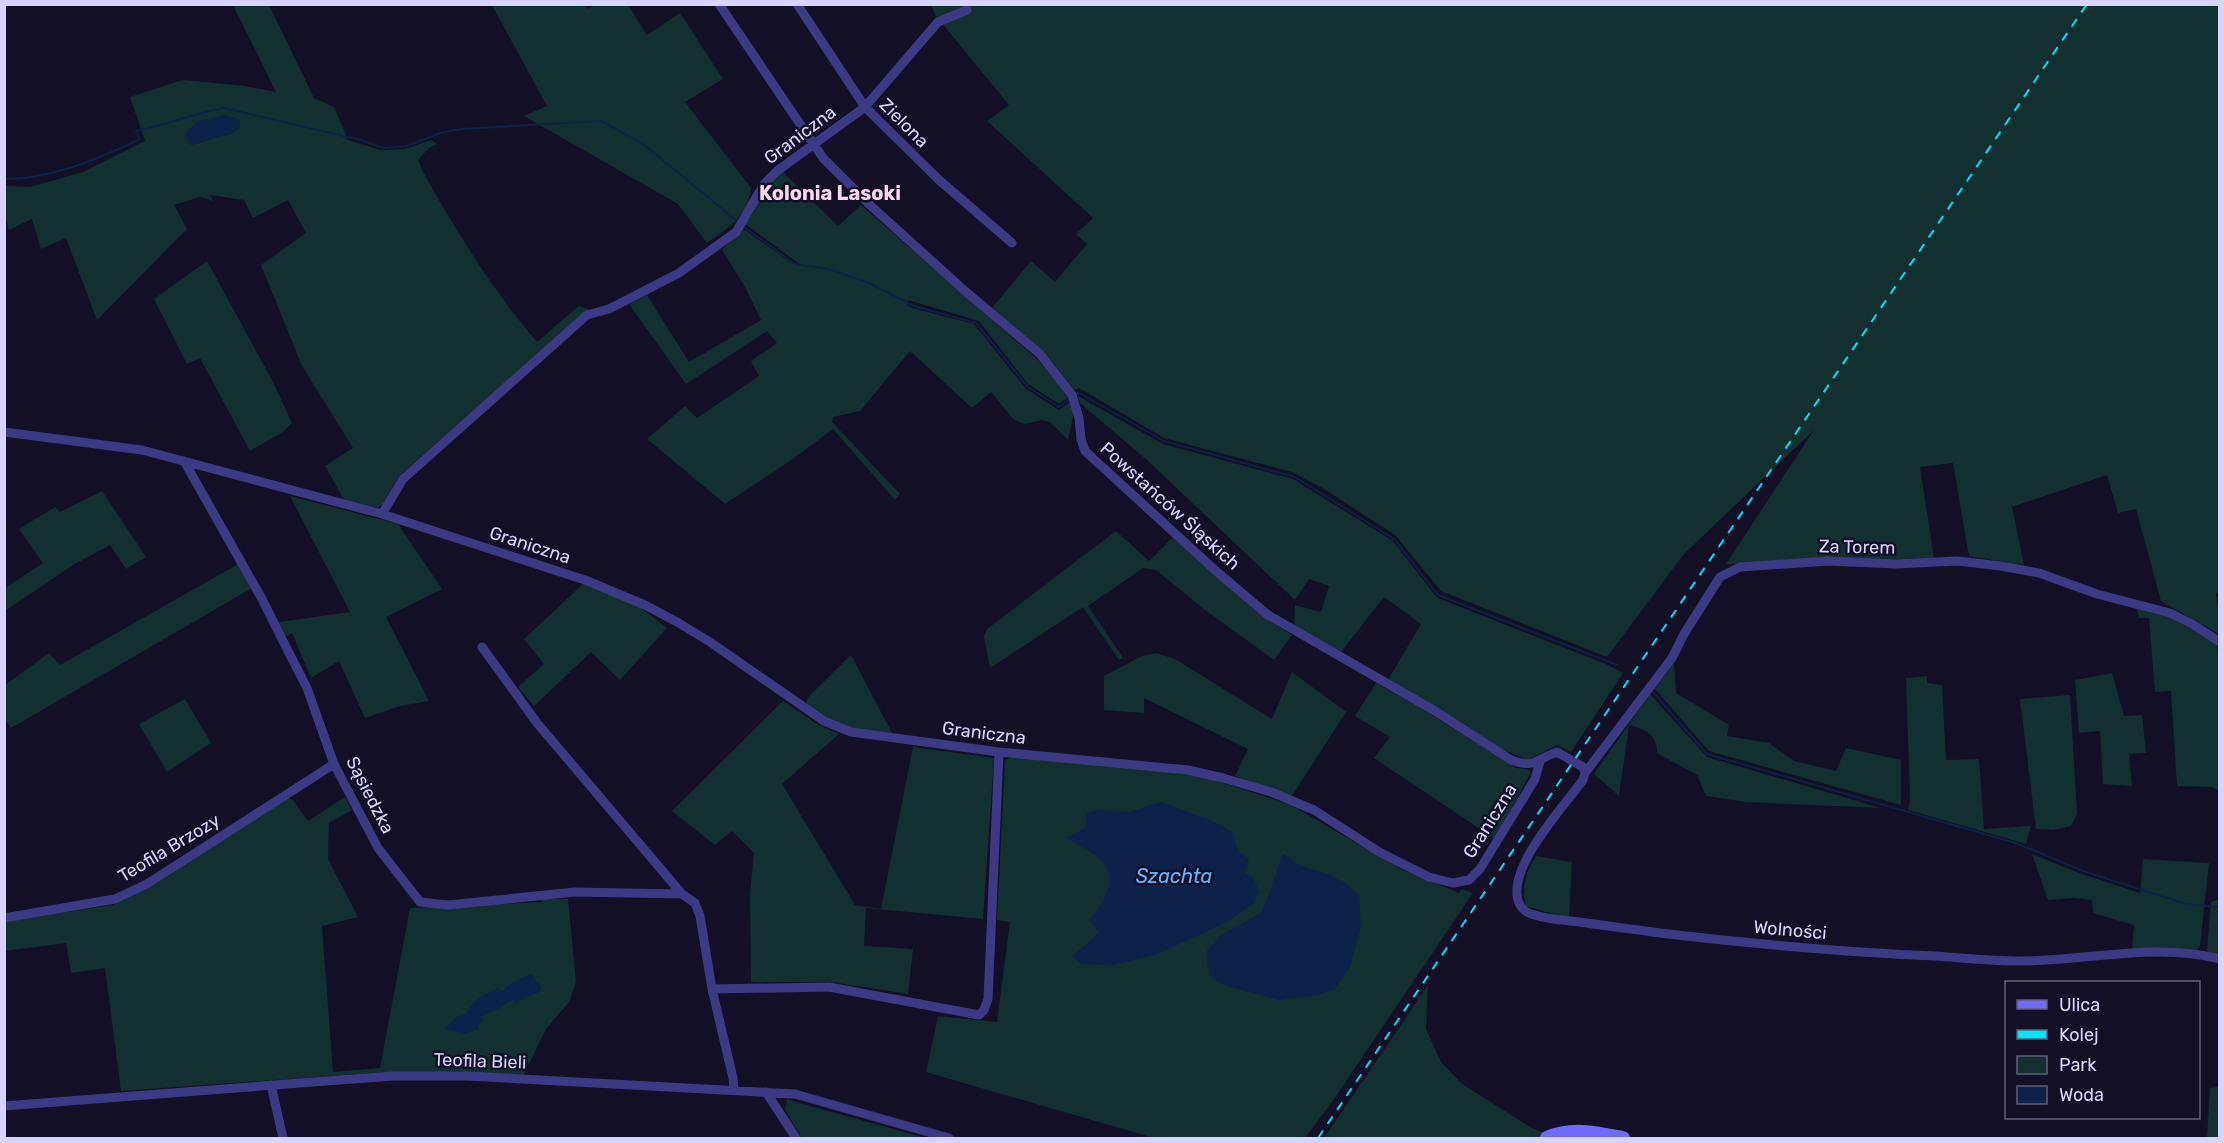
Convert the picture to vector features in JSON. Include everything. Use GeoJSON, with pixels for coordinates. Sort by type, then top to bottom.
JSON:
{"type":"FeatureCollection","features":[{"type":"Feature","properties":{"kind":"street","name":"Powstańców Śląskich"},"geometry":{"type":"LineString","coordinates":[[719,4],[823,158],[871,206],[965,291],[1040,354],[1072,395],[1085,451],[1216,571],[1283,626],[1408,695],[1511,760],[1521,764],[1530,764],[1557,752],[1584,770]]}},
{"type":"Feature","properties":{"kind":"street","name":"Zielona"},"geometry":{"type":"LineString","coordinates":[[797,4],[865,108],[938,179],[1012,243]]}},
{"type":"Feature","properties":{"kind":"street","name":"Graniczna"},"geometry":{"type":"LineString","coordinates":[[382,514],[403,479],[587,315],[609,309],[680,273],[736,232],[764,184],[814,144],[865,108],[938,22],[967,10]]}},
{"type":"Feature","properties":{"kind":"street","name":"Graniczna"},"geometry":{"type":"LineString","coordinates":[[4,432],[142,450],[382,514],[585,580],[645,605],[710,642],[771,686],[837,728],[851,732],[999,752],[1188,770],[1223,778],[1271,792],[1314,810],[1381,853],[1438,880],[1453,883],[1469,880],[1480,869],[1535,780],[1540,761]]}},
{"type":"Feature","properties":{"kind":"street","name":"Sąsiedzka"},"geometry":{"type":"LineString","coordinates":[[184,461],[262,599],[302,678],[334,764],[378,848],[420,902],[448,905],[575,892],[682,894]]}},
{"type":"Feature","properties":{"kind":"street","name":"Za Torem"},"geometry":{"type":"LineString","coordinates":[[1584,770],[1672,658],[1683,634],[1720,577],[1740,567],[1829,561],[1896,564],[1957,561],[2001,566],[2039,573],[2097,594],[2170,614],[2192,624],[2220,642]]}},
{"type":"Feature","properties":{"kind":"street"},"geometry":{"type":"LineString","coordinates":[[482,647],[537,723],[682,894],[694,903],[699,916],[734,1090]]}},
{"type":"Feature","properties":{"kind":"street"},"geometry":{"type":"LineString","coordinates":[[712,988],[829,987],[979,1015],[984,1010],[988,999],[999,752]]}},
{"type":"Feature","properties":{"kind":"street","name":"Teofila Brzozy"},"geometry":{"type":"LineString","coordinates":[[4,918],[115,899],[147,884],[334,764]]}},
{"type":"Feature","properties":{"kind":"street","name":"Wolności"},"geometry":{"type":"LineString","coordinates":[[1584,770],[1579,786],[1534,846],[1519,880],[1520,905],[1532,915],[1690,936],[1884,955],[2020,961],[2121,954],[2176,953],[2202,954],[2220,959]]}},
{"type":"Feature","properties":{"kind":"street","name":"Teofila Bieli"},"geometry":{"type":"LineString","coordinates":[[4,1106],[394,1076],[467,1076],[795,1094],[949,1138]]}},
{"type":"Feature","properties":{"kind":"street"},"geometry":{"type":"LineString","coordinates":[[271,1085],[283,1138]]}},
{"type":"Feature","properties":{"kind":"street"},"geometry":{"type":"LineString","coordinates":[[766,1092],[796,1138]]}},
{"type":"Feature","properties":{"kind":"street"},"geometry":{"type":"LineString","coordinates":[[782,1093],[782,1116]]}},
{"type":"Feature","properties":{"kind":"street"},"geometry":{"type":"LineString","coordinates":[[1547,1138],[1568,1132],[1587,1131],[1623,1138]]}},
{"type":"Feature","properties":{"kind":"green space"},"geometry":{"type":"Polygon","coordinates":[[[584,4],[587,9],[595,5],[628,5],[647,35],[680,13],[723,79],[685,102],[751,188],[741,214],[729,227],[707,243],[678,204],[524,116],[547,106],[492,5],[584,4]]]}},
{"type":"Feature","properties":{"kind":"green space"},"geometry":{"type":"Polygon","coordinates":[[[233,5],[269,5],[314,98],[334,107],[348,140],[380,150],[405,149],[431,140],[437,144],[429,148],[418,160],[422,170],[475,259],[537,342],[579,306],[589,310],[399,476],[378,508],[349,502],[343,498],[325,466],[353,448],[302,366],[261,265],[306,233],[288,200],[253,218],[244,200],[210,195],[213,201],[200,197],[174,205],[187,229],[97,320],[66,238],[41,249],[32,219],[9,230],[5,216],[5,186],[30,187],[83,172],[145,141],[130,97],[183,80],[245,86],[276,92],[233,5]],[[198,121],[186,134],[191,145],[232,133],[240,127],[198,121]]]}},
{"type":"Feature","properties":{"kind":"green space"},"geometry":{"type":"Polygon","coordinates":[[[931,5],[2219,5],[2220,592],[2216,593],[2219,634],[2161,601],[2136,509],[2118,513],[2107,475],[2012,507],[2024,565],[1969,556],[1953,463],[1920,467],[1934,558],[1726,564],[1814,430],[1683,555],[1607,657],[1441,591],[1395,535],[1324,489],[1292,472],[1164,438],[1079,388],[1074,390],[1050,359],[992,308],[1031,261],[1055,282],[1087,244],[1076,234],[1093,218],[987,121],[1009,105],[936,16],[931,5]]]}},
{"type":"Feature","properties":{"kind":"green space"},"geometry":{"type":"Polygon","coordinates":[[[781,170],[838,226],[861,205],[1037,359],[1068,398],[1059,404],[1028,384],[979,321],[908,300],[907,305],[912,308],[974,324],[1026,389],[1059,410],[1070,402],[1074,412],[1068,440],[1050,422],[1042,420],[1025,424],[1014,420],[991,392],[972,408],[910,351],[860,411],[833,417],[832,422],[900,494],[895,500],[833,429],[725,504],[647,439],[685,406],[697,418],[759,376],[751,361],[777,343],[767,331],[686,384],[629,304],[647,295],[689,362],[761,320],[745,287],[722,250],[742,228],[793,264],[798,263],[744,223],[766,185],[781,170]]]}},
{"type":"Feature","properties":{"kind":"green space"},"geometry":{"type":"Polygon","coordinates":[[[207,261],[273,382],[292,423],[283,432],[250,451],[200,358],[187,364],[154,299],[207,261]]]}},
{"type":"Feature","properties":{"kind":"green space"},"geometry":{"type":"Polygon","coordinates":[[[1078,396],[1163,444],[1293,479],[1393,541],[1440,599],[1606,664],[1623,673],[1571,752],[1558,745],[1527,760],[1499,748],[1388,680],[1421,624],[1384,597],[1341,652],[1294,627],[1295,605],[1321,612],[1329,586],[1309,579],[1295,600],[1147,460],[1080,403],[1078,396]]]}},
{"type":"Feature","properties":{"kind":"green space"},"geometry":{"type":"Polygon","coordinates":[[[102,491],[146,557],[126,569],[110,545],[73,565],[5,611],[5,588],[43,563],[19,529],[55,507],[60,512],[102,491]]]}},
{"type":"Feature","properties":{"kind":"green space"},"geometry":{"type":"Polygon","coordinates":[[[290,496],[398,524],[442,589],[386,617],[429,701],[400,706],[365,718],[339,661],[311,678],[292,633],[285,637],[279,622],[350,612],[290,496]]]}},
{"type":"Feature","properties":{"kind":"green space"},"geometry":{"type":"Polygon","coordinates":[[[1116,531],[1149,561],[1173,537],[1270,621],[1292,635],[1274,660],[1205,610],[1156,570],[1143,568],[1088,606],[1123,658],[1119,660],[1083,607],[990,668],[984,637],[987,629],[1116,531]]]}},
{"type":"Feature","properties":{"kind":"green space"},"geometry":{"type":"Polygon","coordinates":[[[240,563],[252,588],[11,728],[5,720],[5,685],[49,653],[60,665],[240,563]]]}},
{"type":"Feature","properties":{"kind":"green space"},"geometry":{"type":"Polygon","coordinates":[[[583,584],[637,605],[667,628],[620,680],[591,652],[534,706],[518,687],[544,664],[524,639],[583,584]]]}},
{"type":"Feature","properties":{"kind":"green space"},"geometry":{"type":"Polygon","coordinates":[[[2137,609],[2168,617],[2217,643],[2220,673],[2219,790],[2211,787],[2177,786],[2171,691],[2155,692],[2149,618],[2139,618],[2137,609]]]}},
{"type":"Feature","properties":{"kind":"green space"},"geometry":{"type":"Polygon","coordinates":[[[1156,653],[1175,659],[1272,719],[1292,672],[1346,712],[1292,796],[1235,776],[1248,749],[1144,698],[1144,713],[1104,710],[1104,676],[1142,656],[1156,653]]]}},
{"type":"Feature","properties":{"kind":"green space"},"geometry":{"type":"Polygon","coordinates":[[[851,655],[892,733],[846,728],[809,708],[806,702],[809,696],[851,655]]]}},
{"type":"Feature","properties":{"kind":"green space"},"geometry":{"type":"Polygon","coordinates":[[[1674,663],[1676,693],[1729,725],[1727,736],[1769,743],[1794,761],[1836,771],[1846,748],[1901,760],[1901,805],[1709,751],[1655,689],[1674,663]]]}},
{"type":"Feature","properties":{"kind":"green space"},"geometry":{"type":"Polygon","coordinates":[[[2112,673],[2124,716],[2142,715],[2146,753],[2129,754],[2132,786],[2103,784],[2100,731],[2079,733],[2075,680],[2112,673]]]}},
{"type":"Feature","properties":{"kind":"green space"},"geometry":{"type":"Polygon","coordinates":[[[1927,676],[1927,683],[1942,685],[1946,760],[1979,759],[1984,829],[2031,826],[2026,844],[1908,810],[1910,800],[1906,678],[1927,676]]]}},
{"type":"Feature","properties":{"kind":"green space"},"geometry":{"type":"Polygon","coordinates":[[[1376,683],[1424,710],[1516,768],[1527,769],[1531,772],[1495,839],[1374,758],[1390,737],[1355,716],[1376,683]]]}},
{"type":"Feature","properties":{"kind":"green space"},"geometry":{"type":"Polygon","coordinates":[[[1650,694],[1707,757],[1881,808],[1747,802],[1706,796],[1697,775],[1657,753],[1653,737],[1640,728],[1629,725],[1619,796],[1594,774],[1650,694]]]}},
{"type":"Feature","properties":{"kind":"green space"},"geometry":{"type":"Polygon","coordinates":[[[2070,695],[2077,814],[2071,826],[2053,830],[2036,829],[2020,699],[2070,695]]]}},
{"type":"Feature","properties":{"kind":"green space"},"geometry":{"type":"Polygon","coordinates":[[[185,699],[211,743],[167,772],[139,724],[185,699]]]}},
{"type":"Feature","properties":{"kind":"green space"},"geometry":{"type":"Polygon","coordinates":[[[783,701],[817,724],[839,734],[782,784],[855,905],[881,909],[913,747],[994,758],[983,919],[866,908],[864,946],[913,949],[908,994],[831,982],[751,982],[750,893],[754,853],[732,831],[715,845],[672,811],[783,701]]]}},
{"type":"Feature","properties":{"kind":"green space"},"geometry":{"type":"Polygon","coordinates":[[[1013,757],[1195,774],[1291,805],[1401,869],[1459,893],[1462,889],[1473,893],[1332,1102],[1305,1138],[1154,1138],[926,1072],[938,1016],[997,1022],[1010,922],[997,920],[1005,760],[1013,757]]]}},
{"type":"Feature","properties":{"kind":"green space"},"geometry":{"type":"Polygon","coordinates":[[[345,797],[352,810],[329,823],[328,859],[358,917],[322,926],[333,1072],[380,1068],[410,908],[568,899],[576,982],[569,1002],[546,1029],[523,1076],[386,1072],[121,1091],[105,968],[71,973],[66,943],[5,951],[5,922],[112,905],[151,887],[288,798],[293,800],[308,821],[345,797]]]}},
{"type":"Feature","properties":{"kind":"green space"},"geometry":{"type":"Polygon","coordinates":[[[2032,854],[2079,873],[2140,893],[2143,859],[2209,863],[2200,946],[2197,950],[2132,949],[2134,925],[2093,913],[2092,900],[2074,898],[2048,900],[2032,854]]]}},
{"type":"Feature","properties":{"kind":"green space"},"geometry":{"type":"Polygon","coordinates":[[[1536,856],[1572,862],[1569,919],[1526,906],[1525,880],[1536,856]]]}},
{"type":"Feature","properties":{"kind":"green space"},"geometry":{"type":"Polygon","coordinates":[[[2219,899],[2219,955],[2207,951],[2211,902],[2219,899]]]}},
{"type":"Feature","properties":{"kind":"green space"},"geometry":{"type":"Polygon","coordinates":[[[1428,985],[1426,1029],[1441,1062],[1462,1084],[1532,1128],[1547,1134],[1539,1138],[1324,1138],[1428,985]]]}},
{"type":"Feature","properties":{"kind":"green space"},"geometry":{"type":"Polygon","coordinates":[[[2219,1087],[2219,1138],[2207,1138],[2210,1088],[2219,1087]]]}},
{"type":"Feature","properties":{"kind":"green space"},"geometry":{"type":"Polygon","coordinates":[[[787,1099],[926,1138],[802,1138],[785,1110],[787,1099]]]}},
{"type":"Feature","properties":{"kind":"water"},"geometry":{"type":"Polygon","coordinates":[[[224,115],[239,119],[240,127],[232,133],[191,145],[185,134],[198,121],[224,115]]]}},
{"type":"Feature","properties":{"kind":"water","name":"Szachta"},"geometry":{"type":"Polygon","coordinates":[[[1161,802],[1215,822],[1232,832],[1238,851],[1249,859],[1245,873],[1252,877],[1260,891],[1253,904],[1227,922],[1155,955],[1112,965],[1081,964],[1072,956],[1099,933],[1090,920],[1104,899],[1109,877],[1100,858],[1067,838],[1087,827],[1085,813],[1099,810],[1129,812],[1161,802]]]}},
{"type":"Feature","properties":{"kind":"water"},"geometry":{"type":"Polygon","coordinates":[[[1284,854],[1301,866],[1328,874],[1348,885],[1359,895],[1361,927],[1350,967],[1335,989],[1319,995],[1279,1000],[1223,985],[1209,975],[1206,952],[1221,935],[1261,913],[1284,854]]]}},
{"type":"Feature","properties":{"kind":"water"},"geometry":{"type":"Polygon","coordinates":[[[532,974],[535,981],[540,984],[541,989],[538,993],[516,1004],[513,1000],[510,1001],[486,1014],[483,1022],[479,1022],[478,1029],[463,1035],[444,1029],[456,1017],[466,1014],[471,1006],[484,995],[498,988],[502,991],[513,982],[532,974]]]}},
{"type":"Feature","properties":{"kind":"waterway"},"geometry":{"type":"LineString","coordinates":[[4,179],[57,172],[108,154],[140,139],[136,131],[224,108],[361,140],[383,148],[407,146],[440,133],[461,129],[601,121],[643,144],[737,221]]}},
{"type":"Feature","properties":{"kind":"waterway"},"geometry":{"type":"LineString","coordinates":[[744,227],[795,264],[829,269],[869,283],[914,306],[976,323],[1028,387],[1059,407],[1068,400]]}},
{"type":"Feature","properties":{"kind":"waterway"},"geometry":{"type":"LineString","coordinates":[[1075,395],[1079,393],[1164,441],[1295,477],[1394,539],[1438,595],[1617,665]]}},
{"type":"Feature","properties":{"kind":"waterway"},"geometry":{"type":"LineString","coordinates":[[1652,691],[1707,754],[2016,843],[2083,871],[2186,904],[2220,907]]}},
{"type":"Feature","properties":{"kind":"railway"},"geometry":{"type":"LineString","coordinates":[[1318,1138],[2087,4]]}},
{"type":"Feature","properties":{"kind":"district","name":"Kolonia Lasoki"},"geometry":{"type":"Point","coordinates":[830,193]}}]}
